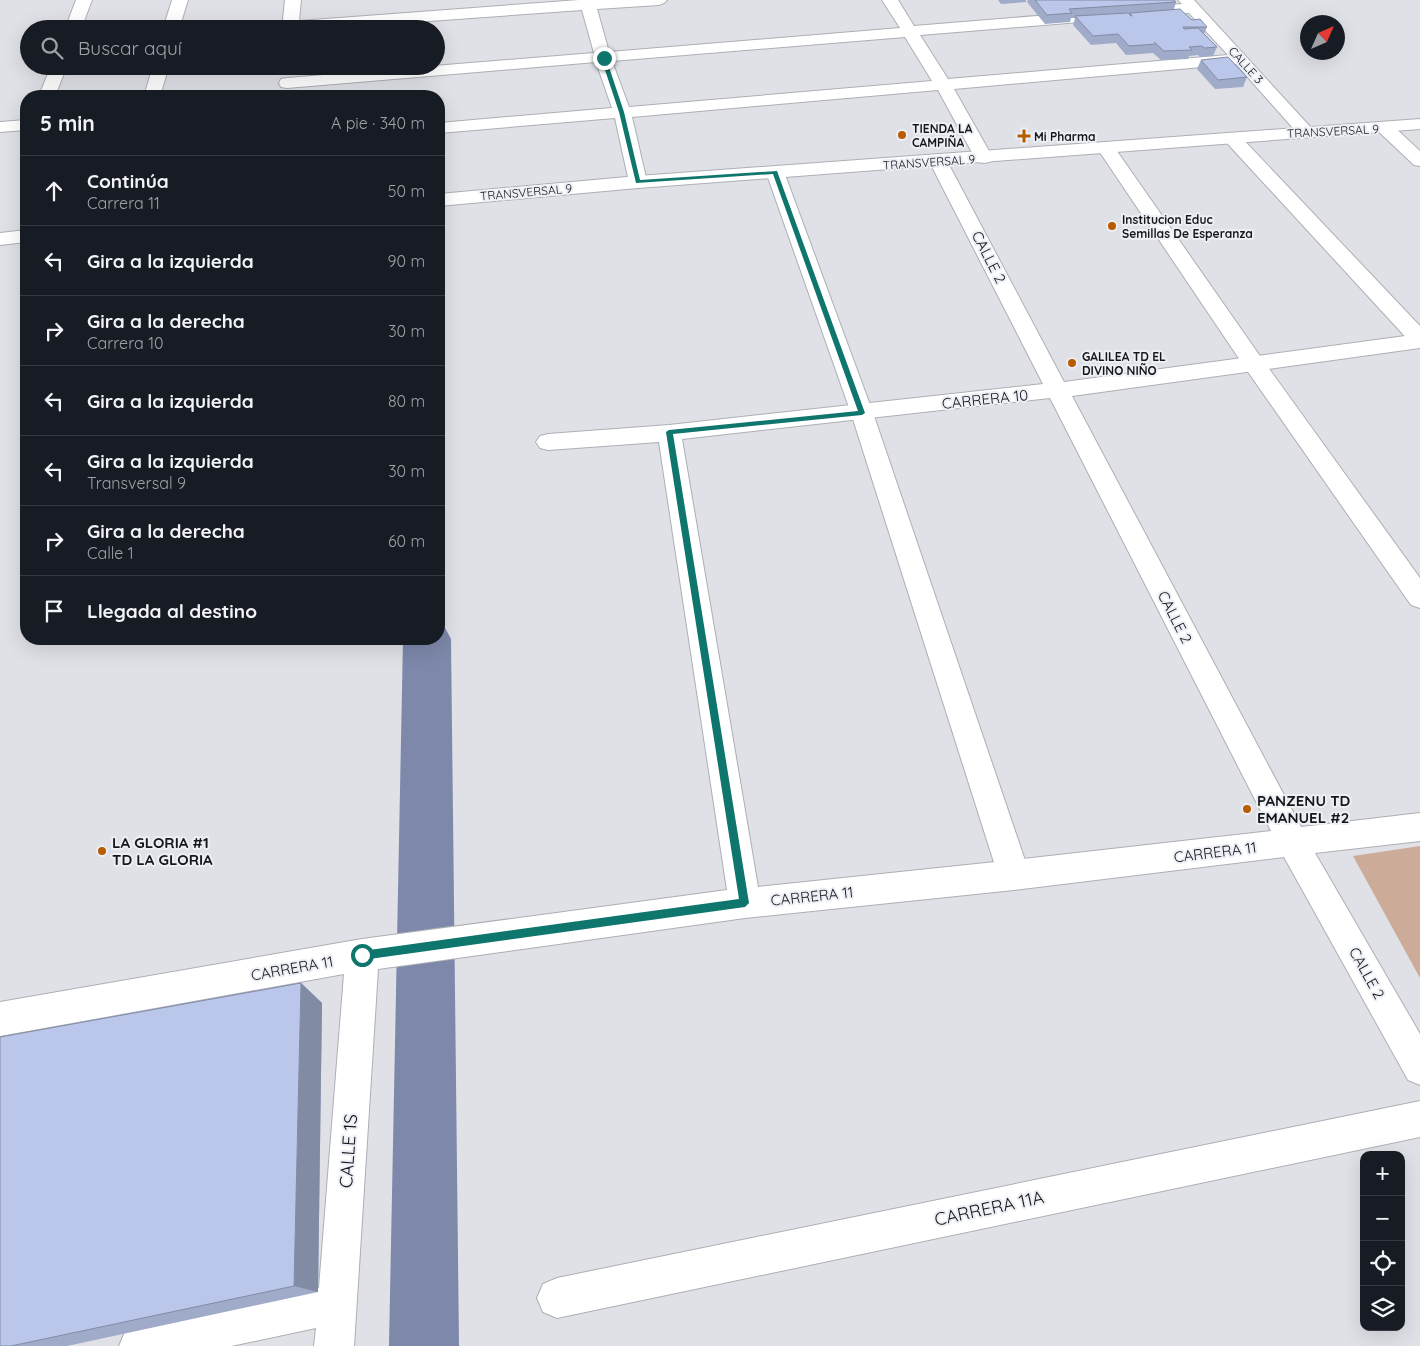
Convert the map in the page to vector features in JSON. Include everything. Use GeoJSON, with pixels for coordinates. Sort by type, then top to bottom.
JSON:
{"type":"FeatureCollection","features":[{"type":"Feature","properties":{"kind":"street"},"geometry":{"type":"LineString","coordinates":[[76,20],[84,0]]}},
{"type":"Feature","properties":{"kind":"street"},"geometry":{"type":"LineString","coordinates":[[174,20],[180,0]]}},
{"type":"Feature","properties":{"kind":"street"},"geometry":{"type":"LineString","coordinates":[[291,20],[293,0]]}},
{"type":"Feature","properties":{"kind":"street"},"geometry":{"type":"LineString","coordinates":[[385,20],[588,3],[659,0]]}},
{"type":"Feature","properties":{"kind":"street"},"geometry":{"type":"LineString","coordinates":[[890,0],[944,86],[984,158]]}},
{"type":"Feature","properties":{"kind":"street"},"geometry":{"type":"LineString","coordinates":[[588,3],[622,112],[638,182]]}},
{"type":"Feature","properties":{"kind":"street"},"geometry":{"type":"LineString","coordinates":[[445,74],[1190,4]]}},
{"type":"Feature","properties":{"kind":"street","name":"CALLE 3"},"geometry":{"type":"LineString","coordinates":[[1190,4],[1306,132]]}},
{"type":"Feature","properties":{"kind":"street"},"geometry":{"type":"LineString","coordinates":[[445,127],[1241,59]]}},
{"type":"Feature","properties":{"kind":"street"},"geometry":{"type":"LineString","coordinates":[[49,90],[55,75]]}},
{"type":"Feature","properties":{"kind":"street"},"geometry":{"type":"LineString","coordinates":[[154,90],[158,75]]}},
{"type":"Feature","properties":{"kind":"street"},"geometry":{"type":"LineString","coordinates":[[287,75],[285,90],[435,75]]}},
{"type":"Feature","properties":{"kind":"street","name":"TRANSVERSAL 9"},"geometry":{"type":"LineString","coordinates":[[445,199],[638,182],[984,158],[1420,124]]}},
{"type":"Feature","properties":{"kind":"street"},"geometry":{"type":"LineString","coordinates":[[0,127],[20,125]]}},
{"type":"Feature","properties":{"kind":"street"},"geometry":{"type":"LineString","coordinates":[[1385,128],[1420,161]]}},
{"type":"Feature","properties":{"kind":"street"},"geometry":{"type":"LineString","coordinates":[[1232,138],[1420,340]]}},
{"type":"Feature","properties":{"kind":"street"},"geometry":{"type":"LineString","coordinates":[[1106,148],[1254,364],[1420,598]]}},
{"type":"Feature","properties":{"kind":"street","name":"CALLE 2"},"geometry":{"type":"LineString","coordinates":[[938,161],[1293,843],[1420,1068]]}},
{"type":"Feature","properties":{"kind":"street"},"geometry":{"type":"LineString","coordinates":[[775,172],[862,413],[1014,875]]}},
{"type":"Feature","properties":{"kind":"street"},"geometry":{"type":"LineString","coordinates":[[0,239],[20,237]]}},
{"type":"Feature","properties":{"kind":"street","name":"CARRERA 10"},"geometry":{"type":"LineString","coordinates":[[548,442],[862,413],[1058,390],[1420,340]]}},
{"type":"Feature","properties":{"kind":"street"},"geometry":{"type":"LineString","coordinates":[[669,432],[745,903]]}},
{"type":"Feature","properties":{"kind":"street","name":"CARRERA 11"},"geometry":{"type":"LineString","coordinates":[[0,1019],[364,955],[745,903],[1014,875],[1420,827]]}},
{"type":"Feature","properties":{"kind":"street","name":"CALLE 1S"},"geometry":{"type":"LineString","coordinates":[[334,1346],[364,955]]}},
{"type":"Feature","properties":{"kind":"street","name":"CARRERA 11A"},"geometry":{"type":"LineString","coordinates":[[557,1298],[1420,1119]]}},
{"type":"Feature","properties":{"kind":"street"},"geometry":{"type":"LineString","coordinates":[[139,1346],[338,1303]]}},
{"type":"Feature","properties":{"kind":"shaded area"},"geometry":{"type":"Polygon","coordinates":[[[1420,846],[1420,978],[1353,856],[1420,846]]]}},
{"type":"Feature","properties":{"kind":"building"},"geometry":{"type":"Polygon","coordinates":[[[1035,0],[1174,0],[1176,2],[1069,9],[1072,13],[1047,15],[1035,0]]]}},
{"type":"Feature","properties":{"kind":"building"},"geometry":{"type":"Polygon","coordinates":[[[1180,9],[1192,20],[1200,19],[1207,27],[1183,27],[1184,29],[1198,28],[1217,47],[1204,48],[1202,46],[1189,47],[1192,50],[1164,51],[1154,42],[1156,44],[1129,46],[1118,34],[1093,36],[1075,16],[1128,13],[1132,16],[1130,13],[1180,9]]]}},
{"type":"Feature","properties":{"kind":"building"},"geometry":{"type":"Polygon","coordinates":[[[1228,57],[1247,77],[1218,80],[1201,60],[1228,57]]]}},
{"type":"Feature","properties":{"kind":"building"},"geometry":{"type":"Polygon","coordinates":[[[301,983],[294,1286],[11,1346],[0,1346],[0,1037],[301,983]]]}},
{"type":"Feature","properties":{"kind":"waterway"},"geometry":{"type":"LineString","coordinates":[[424,1346],[427,645]]}},
{"type":"Feature","properties":{"kind":"place","name":"TIENDA LA CAMPIÑA"},"geometry":{"type":"Point","coordinates":[902,135]}},
{"type":"Feature","properties":{"kind":"place","name":"Mi Pharma"},"geometry":{"type":"Point","coordinates":[1024,136]}},
{"type":"Feature","properties":{"kind":"place","name":"Institucion Educ Semillas De Esperanza"},"geometry":{"type":"Point","coordinates":[1112,226]}},
{"type":"Feature","properties":{"kind":"place","name":"GALILEA TD EL DIVINO NIÑO"},"geometry":{"type":"Point","coordinates":[1072,363]}},
{"type":"Feature","properties":{"kind":"place","name":"PANZENU TD EMANUEL #2"},"geometry":{"type":"Point","coordinates":[1247,809]}},
{"type":"Feature","properties":{"kind":"place","name":"LA GLORIA #1 TD LA GLORIA"},"geometry":{"type":"Point","coordinates":[102,851]}},
{"type":"Feature","properties":{"kind":"route"},"geometry":{"type":"LineString","coordinates":[[362,955],[745,903],[669,432],[862,413],[775,172],[638,182],[622,112],[604,58]]}}]}
